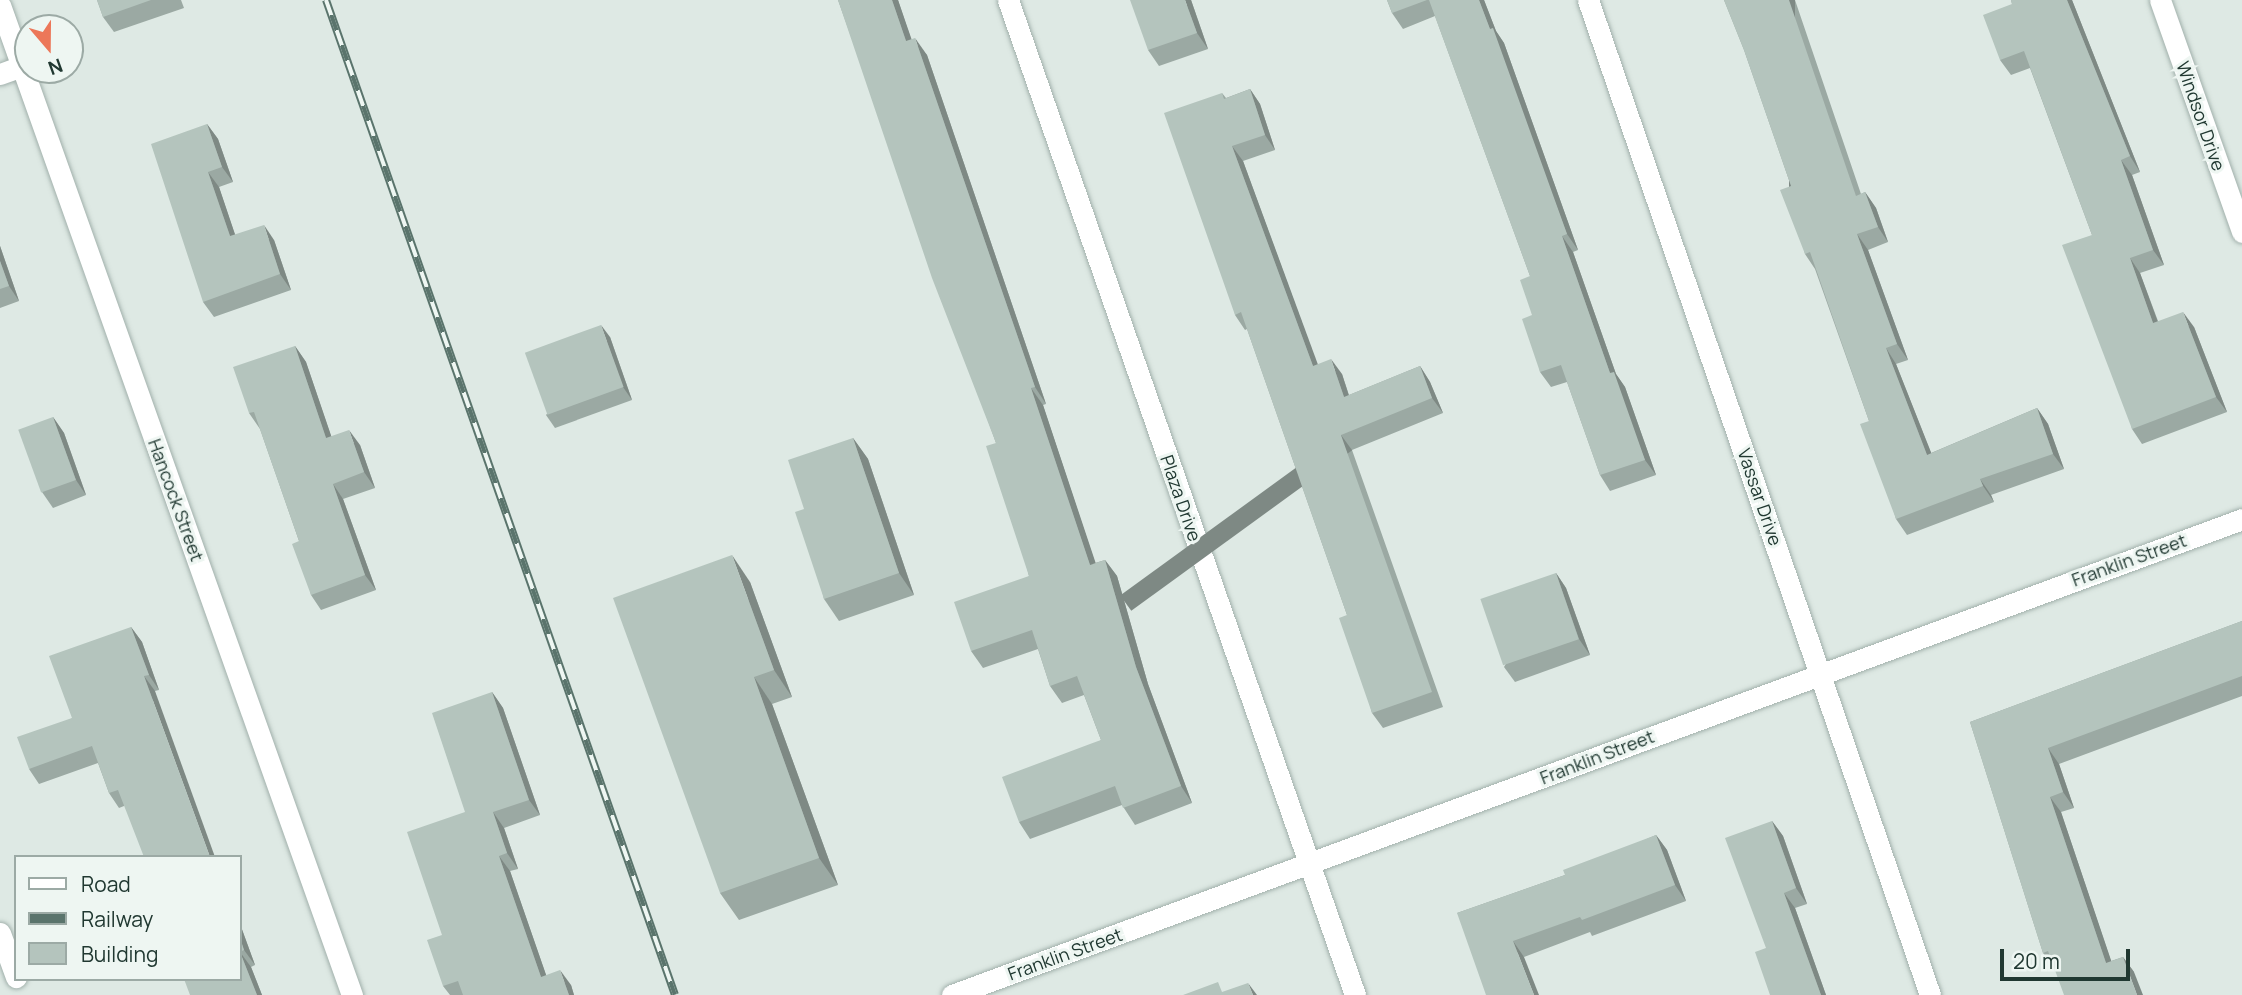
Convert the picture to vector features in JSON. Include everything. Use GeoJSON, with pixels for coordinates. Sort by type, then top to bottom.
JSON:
{"type":"FeatureCollection","features":[{"type":"Feature","properties":{"kind":"street","name":"Plaza Drive"},"geometry":{"type":"LineString","coordinates":[[1009,0],[1355,995]]}},
{"type":"Feature","properties":{"kind":"street","name":"Vassar Drive"},"geometry":{"type":"LineString","coordinates":[[1588,0],[1930,995]]}},
{"type":"Feature","properties":{"kind":"street","name":"Windsor Drive"},"geometry":{"type":"LineString","coordinates":[[2160,0],[2242,232]]}},
{"type":"Feature","properties":{"kind":"street","name":"Hancock Street"},"geometry":{"type":"LineString","coordinates":[[0,5],[14,44]]}},
{"type":"Feature","properties":{"kind":"street","name":"Hancock Street"},"geometry":{"type":"LineString","coordinates":[[28,84],[352,995]]}},
{"type":"Feature","properties":{"kind":"street","name":"Franklin Street"},"geometry":{"type":"LineString","coordinates":[[952,995],[2242,519]]}},
{"type":"Feature","properties":{"kind":"street"},"geometry":{"type":"LineString","coordinates":[[0,933],[14,972]]}},
{"type":"Feature","properties":{"kind":"building"},"geometry":{"type":"Polygon","coordinates":[[[97,0],[151,0],[103,17],[97,0]]]}},
{"type":"Feature","properties":{"kind":"building"},"geometry":{"type":"Polygon","coordinates":[[[838,0],[892,0],[906,41],[915,38],[1035,387],[1031,388],[1090,565],[1105,560],[1136,667],[1181,786],[1123,808],[1115,786],[1019,822],[1002,777],[1101,740],[1077,676],[1050,686],[1032,630],[971,651],[954,602],[1029,576],[986,446],[996,443],[932,278],[838,0]]]}},
{"type":"Feature","properties":{"kind":"building"},"geometry":{"type":"Polygon","coordinates":[[[1130,0],[1185,0],[1197,33],[1148,50],[1130,0]]]}},
{"type":"Feature","properties":{"kind":"building"},"geometry":{"type":"Polygon","coordinates":[[[1387,0],[1427,0],[1392,13],[1387,0]]]}},
{"type":"Feature","properties":{"kind":"building"},"geometry":{"type":"Polygon","coordinates":[[[1429,0],[1479,0],[1490,29],[1493,28],[1567,234],[1562,236],[1610,373],[1614,372],[1645,460],[1600,475],[1561,365],[1540,372],[1522,319],[1532,315],[1520,280],[1530,276],[1429,0]]]}},
{"type":"Feature","properties":{"kind":"building"},"geometry":{"type":"Polygon","coordinates":[[[1724,0],[1789,0],[1856,196],[1865,192],[1878,227],[1857,234],[1897,344],[1886,348],[1927,455],[2037,408],[2053,454],[1980,479],[1983,486],[1896,519],[1860,424],[1869,421],[1810,252],[1805,254],[1780,190],[1791,186],[1724,0]]]}},
{"type":"Feature","properties":{"kind":"building"},"geometry":{"type":"Polygon","coordinates":[[[2011,0],[2067,0],[2130,156],[2121,160],[2153,250],[2130,258],[2153,323],[2183,312],[2216,397],[2132,429],[2062,245],[2092,235],[2024,51],[2000,60],[1983,15],[2012,4],[2011,0]]]}},
{"type":"Feature","properties":{"kind":"building"},"geometry":{"type":"Polygon","coordinates":[[[1250,89],[1265,135],[1232,146],[1313,366],[1331,359],[1344,397],[1420,366],[1432,398],[1341,435],[1432,692],[1372,713],[1339,618],[1347,615],[1241,312],[1235,315],[1164,113],[1222,93],[1224,99],[1250,89]]]}},
{"type":"Feature","properties":{"kind":"building"},"geometry":{"type":"Polygon","coordinates":[[[207,124],[222,167],[208,172],[230,236],[264,225],[280,274],[203,302],[151,144],[207,124]]]}},
{"type":"Feature","properties":{"kind":"building"},"geometry":{"type":"Polygon","coordinates":[[[0,261],[9,286],[0,289],[0,261]]]}},
{"type":"Feature","properties":{"kind":"building"},"geometry":{"type":"Polygon","coordinates":[[[601,325],[624,387],[547,415],[525,353],[601,325]]]}},
{"type":"Feature","properties":{"kind":"building"},"geometry":{"type":"Polygon","coordinates":[[[295,346],[326,438],[349,430],[364,472],[333,484],[365,575],[311,595],[292,544],[299,541],[254,412],[249,413],[233,367],[295,346]]]}},
{"type":"Feature","properties":{"kind":"building"},"geometry":{"type":"Polygon","coordinates":[[[53,417],[76,480],[41,493],[18,430],[53,417]]]}},
{"type":"Feature","properties":{"kind":"building"},"geometry":{"type":"Polygon","coordinates":[[[853,438],[899,573],[824,599],[795,512],[804,509],[788,460],[853,438]]]}},
{"type":"Feature","properties":{"kind":"building"},"geometry":{"type":"Polygon","coordinates":[[[732,555],[774,670],[754,677],[819,858],[720,893],[613,598],[732,555]]]}},
{"type":"Feature","properties":{"kind":"building"},"geometry":{"type":"Polygon","coordinates":[[[1556,573],[1579,639],[1503,665],[1480,599],[1556,573]]]}},
{"type":"Feature","properties":{"kind":"building"},"geometry":{"type":"Polygon","coordinates":[[[2242,621],[2242,676],[2048,748],[2063,792],[2050,797],[2106,963],[2123,957],[2137,995],[2064,995],[2048,951],[2043,953],[1970,722],[2242,621]]]}},
{"type":"Feature","properties":{"kind":"building"},"geometry":{"type":"Polygon","coordinates":[[[131,627],[149,675],[144,676],[209,855],[143,855],[118,790],[109,793],[92,746],[29,769],[17,737],[72,718],[49,656],[131,627]]]}},
{"type":"Feature","properties":{"kind":"building"},"geometry":{"type":"Polygon","coordinates":[[[492,692],[529,800],[493,812],[507,853],[499,856],[541,977],[560,970],[569,995],[463,995],[458,981],[443,986],[427,940],[442,935],[407,832],[465,812],[432,713],[492,692]]]}},
{"type":"Feature","properties":{"kind":"building"},"geometry":{"type":"Polygon","coordinates":[[[1772,821],[1796,888],[1784,893],[1821,995],[1770,995],[1755,952],[1766,948],[1725,838],[1772,821]]]}},
{"type":"Feature","properties":{"kind":"building"},"geometry":{"type":"Polygon","coordinates":[[[1656,835],[1675,885],[1582,920],[1580,917],[1513,941],[1534,995],[1486,995],[1457,913],[1565,875],[1563,870],[1656,835]]]}},
{"type":"Feature","properties":{"kind":"building"},"geometry":{"type":"Polygon","coordinates":[[[242,957],[257,995],[190,995],[185,981],[242,981],[242,957]]]}},
{"type":"Feature","properties":{"kind":"building"},"geometry":{"type":"Polygon","coordinates":[[[1218,982],[1222,992],[1248,983],[1253,995],[1183,995],[1218,982]]]}},
{"type":"Feature","properties":{"kind":"railway"},"geometry":{"type":"LineString","coordinates":[[326,0],[675,995]]}}]}
